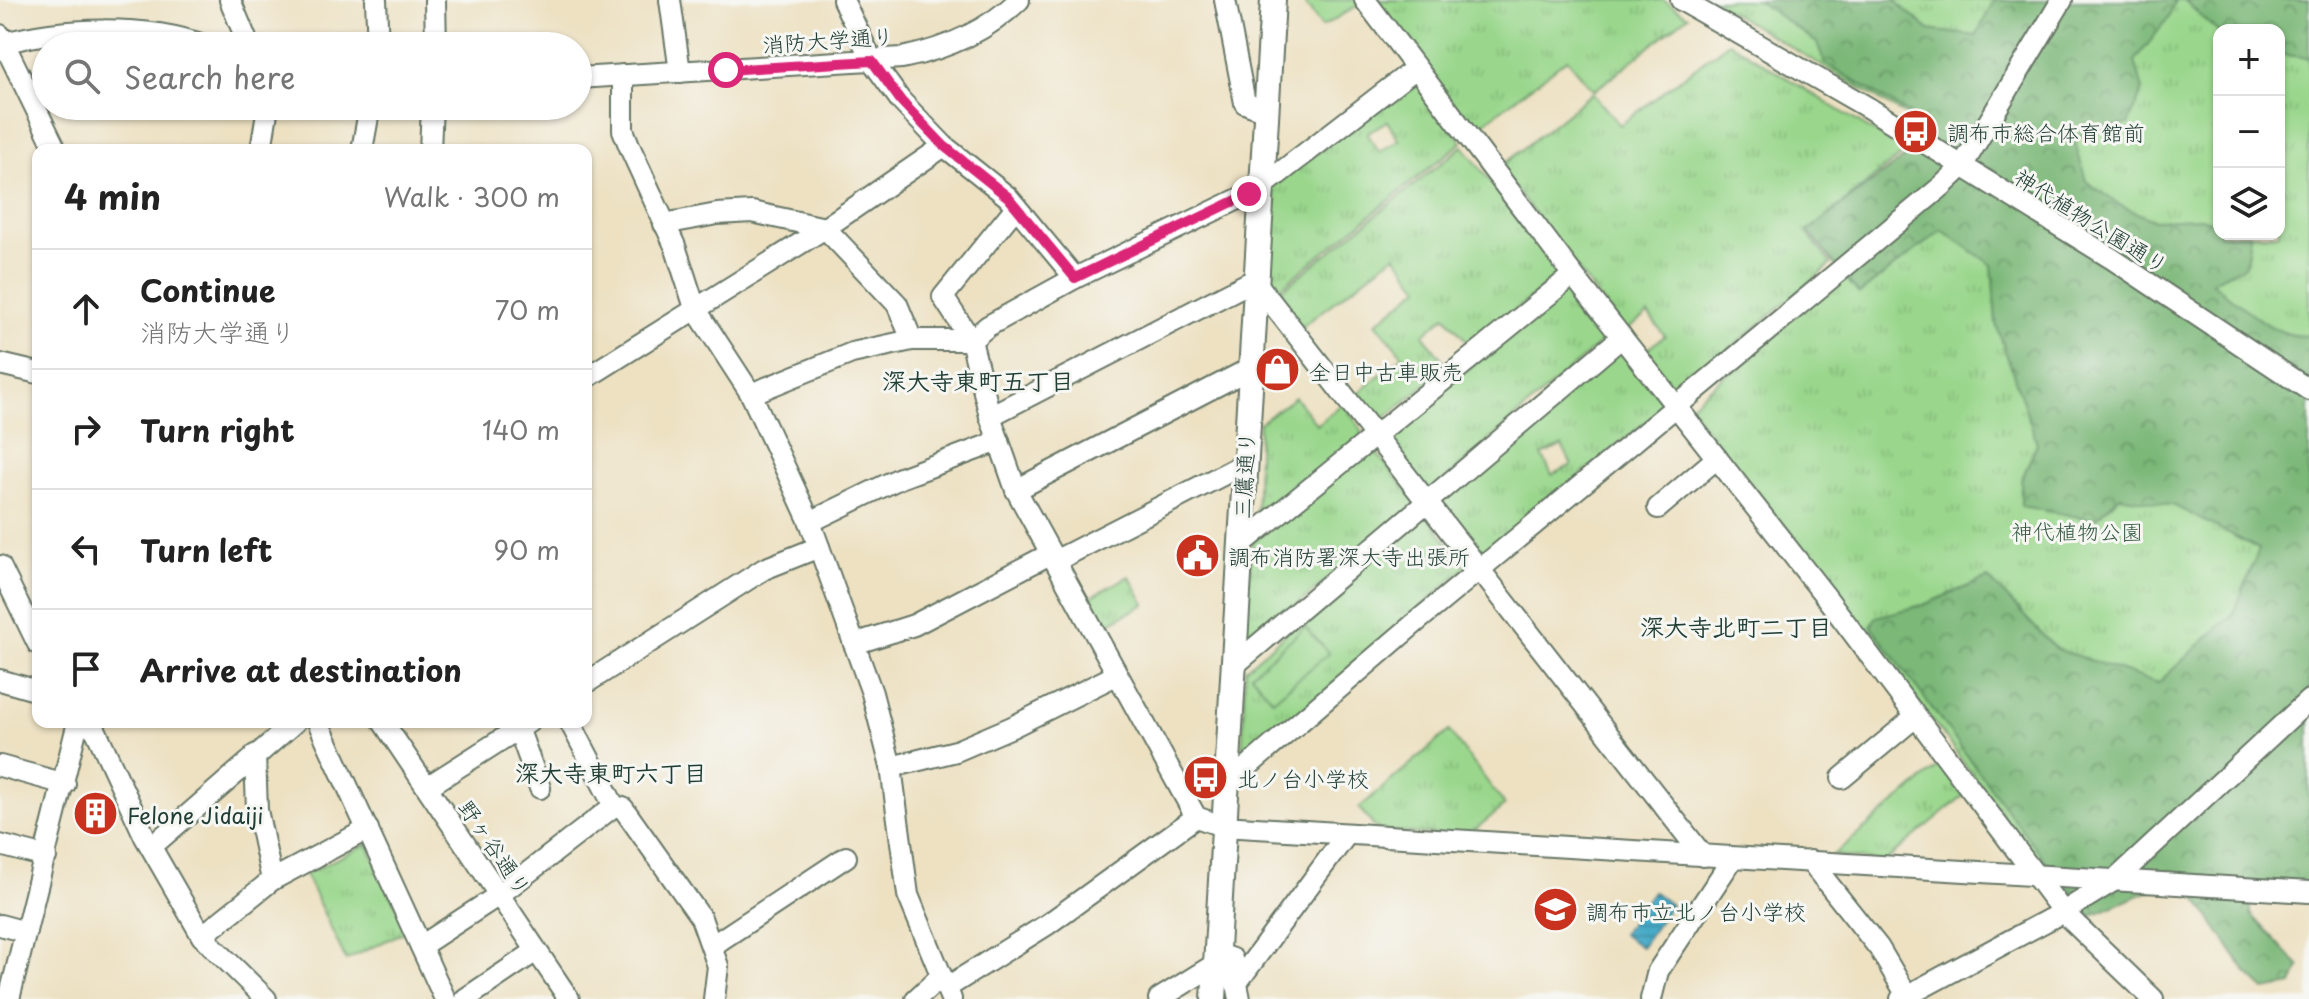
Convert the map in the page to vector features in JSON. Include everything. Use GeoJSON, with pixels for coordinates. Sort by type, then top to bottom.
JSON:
{"type":"FeatureCollection","features":[{"type":"Feature","properties":{"kind":"main road","name":"三鷹通り"},"geometry":{"type":"LineString","coordinates":[[1214,999],[1242,465],[1273,0]]}},
{"type":"Feature","properties":{"kind":"street"},"geometry":{"type":"LineString","coordinates":[[230,0],[243,32]]}},
{"type":"Feature","properties":{"kind":"street"},"geometry":{"type":"LineString","coordinates":[[376,0],[377,32]]}},
{"type":"Feature","properties":{"kind":"street"},"geometry":{"type":"LineString","coordinates":[[435,0],[436,32]]}},
{"type":"Feature","properties":{"kind":"street"},"geometry":{"type":"LineString","coordinates":[[670,0],[680,72]]}},
{"type":"Feature","properties":{"kind":"street"},"geometry":{"type":"LineString","coordinates":[[843,0],[872,61],[901,101],[944,146],[1016,207],[1075,278]]}},
{"type":"Feature","properties":{"kind":"street","name":"消防大学通り"},"geometry":{"type":"LineString","coordinates":[[592,77],[872,61],[919,55],[954,43],[990,24],[1019,0]]}},
{"type":"Feature","properties":{"kind":"street"},"geometry":{"type":"LineString","coordinates":[[1225,0],[1245,103],[1265,111]]}},
{"type":"Feature","properties":{"kind":"street"},"geometry":{"type":"LineString","coordinates":[[1365,0],[1779,542],[1826,597],[1914,718],[2063,912],[2153,999]]}},
{"type":"Feature","properties":{"kind":"street","name":"神代植物公園通り"},"geometry":{"type":"LineString","coordinates":[[1681,0],[1867,107],[1961,168],[2111,258],[2309,390]]}},
{"type":"Feature","properties":{"kind":"street"},"geometry":{"type":"LineString","coordinates":[[1225,786],[1961,168],[2062,0]]}},
{"type":"Feature","properties":{"kind":"street"},"geometry":{"type":"LineString","coordinates":[[85,32],[141,32]]}},
{"type":"Feature","properties":{"kind":"street"},"geometry":{"type":"LineString","coordinates":[[32,38],[1,41],[32,102]]}},
{"type":"Feature","properties":{"kind":"street"},"geometry":{"type":"LineString","coordinates":[[751,394],[852,353],[912,340],[971,340],[988,326],[1075,278],[1259,189],[1416,68]]}},
{"type":"Feature","properties":{"kind":"street"},"geometry":{"type":"LineString","coordinates":[[623,75],[623,130],[664,224],[695,308],[751,394],[810,522],[872,693],[891,767],[908,895],[946,988]]}},
{"type":"Feature","properties":{"kind":"street"},"geometry":{"type":"LineString","coordinates":[[41,120],[53,144]]}},
{"type":"Feature","properties":{"kind":"street"},"geometry":{"type":"LineString","coordinates":[[262,144],[266,120]]}},
{"type":"Feature","properties":{"kind":"street"},"geometry":{"type":"LineString","coordinates":[[363,144],[367,120]]}},
{"type":"Feature","properties":{"kind":"street"},"geometry":{"type":"LineString","coordinates":[[430,144],[431,120]]}},
{"type":"Feature","properties":{"kind":"street"},"geometry":{"type":"LineString","coordinates":[[592,374],[825,228],[944,146]]}},
{"type":"Feature","properties":{"kind":"street"},"geometry":{"type":"LineString","coordinates":[[1016,207],[943,297],[971,340],[990,416],[1016,490],[1196,817],[1222,826],[2309,892]]}},
{"type":"Feature","properties":{"kind":"street"},"geometry":{"type":"LineString","coordinates":[[664,224],[717,214],[752,212],[825,228],[897,304],[912,340]]}},
{"type":"Feature","properties":{"kind":"street"},"geometry":{"type":"LineString","coordinates":[[1239,546],[1573,275]]}},
{"type":"Feature","properties":{"kind":"street"},"geometry":{"type":"LineString","coordinates":[[990,416],[1254,280],[1703,856]]}},
{"type":"Feature","properties":{"kind":"street"},"geometry":{"type":"LineString","coordinates":[[1232,667],[1622,337]]}},
{"type":"Feature","properties":{"kind":"street"},"geometry":{"type":"LineString","coordinates":[[0,364],[32,372]]}},
{"type":"Feature","properties":{"kind":"street"},"geometry":{"type":"LineString","coordinates":[[1016,490],[1249,369]]}},
{"type":"Feature","properties":{"kind":"street"},"geometry":{"type":"LineString","coordinates":[[810,522],[900,478],[999,441]]}},
{"type":"Feature","properties":{"kind":"street"},"geometry":{"type":"LineString","coordinates":[[1658,508],[1717,458]]}},
{"type":"Feature","properties":{"kind":"street"},"geometry":{"type":"LineString","coordinates":[[854,644],[914,625],[1242,465]]}},
{"type":"Feature","properties":{"kind":"street"},"geometry":{"type":"LineString","coordinates":[[592,679],[764,569],[819,547]]}},
{"type":"Feature","properties":{"kind":"street"},"geometry":{"type":"LineString","coordinates":[[0,566],[32,632]]}},
{"type":"Feature","properties":{"kind":"street"},"geometry":{"type":"LineString","coordinates":[[891,767],[956,751],[1116,675]]}},
{"type":"Feature","properties":{"kind":"street"},"geometry":{"type":"LineString","coordinates":[[0,680],[32,689]]}},
{"type":"Feature","properties":{"kind":"street"},"geometry":{"type":"LineString","coordinates":[[1810,861],[1879,948],[1906,998],[2115,880],[2309,700]]}},
{"type":"Feature","properties":{"kind":"street"},"geometry":{"type":"LineString","coordinates":[[1842,778],[1914,718]]}},
{"type":"Feature","properties":{"kind":"street"},"geometry":{"type":"LineString","coordinates":[[9,999],[77,728]]}},
{"type":"Feature","properties":{"kind":"street"},"geometry":{"type":"LineString","coordinates":[[93,728],[151,847],[202,936],[266,999]]}},
{"type":"Feature","properties":{"kind":"street"},"geometry":{"type":"LineString","coordinates":[[151,847],[288,728]]}},
{"type":"Feature","properties":{"kind":"street"},"geometry":{"type":"LineString","coordinates":[[321,728],[445,999]]}},
{"type":"Feature","properties":{"kind":"street","name":"野ヶ谷通り"},"geometry":{"type":"LineString","coordinates":[[387,728],[569,999]]}},
{"type":"Feature","properties":{"kind":"street"},"geometry":{"type":"LineString","coordinates":[[427,787],[515,728]]}},
{"type":"Feature","properties":{"kind":"street"},"geometry":{"type":"LineString","coordinates":[[522,728],[540,788]]}},
{"type":"Feature","properties":{"kind":"street"},"geometry":{"type":"LineString","coordinates":[[573,728],[614,806],[623,808],[671,872],[713,945],[718,966],[714,999]]}},
{"type":"Feature","properties":{"kind":"street"},"geometry":{"type":"LineString","coordinates":[[255,755],[257,810],[272,880]]}},
{"type":"Feature","properties":{"kind":"street"},"geometry":{"type":"LineString","coordinates":[[0,766],[65,784]]}},
{"type":"Feature","properties":{"kind":"street"},"geometry":{"type":"LineString","coordinates":[[421,946],[499,895],[614,806]]}},
{"type":"Feature","properties":{"kind":"street"},"geometry":{"type":"LineString","coordinates":[[916,999],[946,988],[1048,924],[1196,817]]}},
{"type":"Feature","properties":{"kind":"street"},"geometry":{"type":"LineString","coordinates":[[202,936],[272,880],[368,829]]}},
{"type":"Feature","properties":{"kind":"street"},"geometry":{"type":"LineString","coordinates":[[1238,991],[1347,834]]}},
{"type":"Feature","properties":{"kind":"street"},"geometry":{"type":"LineString","coordinates":[[0,845],[46,857]]}},
{"type":"Feature","properties":{"kind":"street"},"geometry":{"type":"LineString","coordinates":[[713,945],[846,857]]}},
{"type":"Feature","properties":{"kind":"street"},"geometry":{"type":"LineString","coordinates":[[1651,999],[1658,971],[1733,858]]}},
{"type":"Feature","properties":{"kind":"street"},"geometry":{"type":"LineString","coordinates":[[0,925],[26,932]]}},
{"type":"Feature","properties":{"kind":"street"},"geometry":{"type":"LineString","coordinates":[[465,999],[536,951]]}},
{"type":"Feature","properties":{"kind":"street"},"geometry":{"type":"LineString","coordinates":[[1159,999],[1218,958],[1232,959],[1238,991]]}},
{"type":"Feature","properties":{"kind":"green space"},"geometry":{"type":"Polygon","coordinates":[[[1302,0],[1357,0],[1360,4],[1322,27],[1302,0]]]}},
{"type":"Feature","properties":{"kind":"green space"},"geometry":{"type":"Polygon","coordinates":[[[1372,0],[1663,0],[1688,16],[1594,91],[1567,59],[1472,132],[1372,0]]]}},
{"type":"Feature","properties":{"kind":"green space"},"geometry":{"type":"Polygon","coordinates":[[[1711,0],[2052,0],[1941,136],[1711,0]]]}},
{"type":"Feature","properties":{"kind":"green space"},"geometry":{"type":"Polygon","coordinates":[[[1757,0],[1894,0],[1929,30],[1976,36],[1994,0],[2175,0],[2169,17],[2135,61],[2143,90],[2128,124],[2085,132],[2075,142],[2086,181],[2119,205],[2153,220],[2201,218],[2213,222],[2213,240],[2249,240],[2246,265],[2211,282],[2271,326],[2284,332],[2309,335],[2309,899],[2251,903],[2251,914],[2300,967],[2292,985],[2265,990],[2246,972],[2182,877],[2090,916],[2036,849],[1871,626],[1876,617],[1923,605],[1988,578],[2056,649],[2158,683],[2234,613],[2259,549],[2175,506],[2120,496],[2094,520],[2021,506],[2021,481],[2037,443],[1996,324],[1992,265],[1942,230],[1859,294],[1808,231],[1912,151],[1929,126],[1825,63],[1817,43],[1757,0]]]}},
{"type":"Feature","properties":{"kind":"green space"},"geometry":{"type":"Polygon","coordinates":[[[2068,0],[2309,0],[2309,372],[1970,160],[2068,0]]]}},
{"type":"Feature","properties":{"kind":"green space"},"geometry":{"type":"Polygon","coordinates":[[[2184,0],[2309,0],[2309,58],[2285,55],[2285,24],[2213,24],[2213,27],[2184,0]]]}},
{"type":"Feature","properties":{"kind":"green space"},"geometry":{"type":"Polygon","coordinates":[[[1729,42],[1905,151],[1807,233],[1831,264],[1682,389],[1667,386],[1641,353],[1665,336],[1648,314],[1625,331],[1499,168],[1592,93],[1620,125],[1729,42]]]}},
{"type":"Feature","properties":{"kind":"green space"},"geometry":{"type":"Polygon","coordinates":[[[1417,84],[1462,142],[1272,294],[1265,284],[1270,188],[1409,85],[1417,84]],[[1387,121],[1367,133],[1379,152],[1399,140],[1387,121]]]}},
{"type":"Feature","properties":{"kind":"green space"},"geometry":{"type":"Polygon","coordinates":[[[1463,146],[1561,273],[1471,346],[1445,316],[1423,335],[1448,366],[1379,423],[1372,422],[1353,397],[1403,356],[1376,323],[1420,287],[1395,255],[1299,329],[1274,296],[1463,146]]]}},
{"type":"Feature","properties":{"kind":"green space","name":"神代植物公園"},"geometry":{"type":"Polygon","coordinates":[[[1935,197],[2309,404],[2309,685],[2111,873],[2041,866],[1839,595],[1688,407],[1935,197]]]}},
{"type":"Feature","properties":{"kind":"green space"},"geometry":{"type":"Polygon","coordinates":[[[1572,284],[1610,334],[1433,490],[1426,489],[1385,437],[1572,284]]]}},
{"type":"Feature","properties":{"kind":"green space"},"geometry":{"type":"Polygon","coordinates":[[[1615,350],[1622,351],[1666,406],[1479,557],[1439,506],[1439,499],[1615,350]],[[1562,446],[1542,455],[1552,475],[1572,465],[1562,446]]]}},
{"type":"Feature","properties":{"kind":"green space"},"geometry":{"type":"Polygon","coordinates":[[[1295,397],[1317,425],[1343,403],[1361,429],[1362,437],[1259,523],[1256,519],[1259,423],[1295,397]]]}},
{"type":"Feature","properties":{"kind":"green space"},"geometry":{"type":"Polygon","coordinates":[[[1371,446],[1417,503],[1248,647],[1243,644],[1252,543],[1371,446]]]}},
{"type":"Feature","properties":{"kind":"green space"},"geometry":{"type":"Polygon","coordinates":[[[1425,513],[1466,567],[1242,765],[1245,669],[1425,513]]]}},
{"type":"Feature","properties":{"kind":"green space"},"geometry":{"type":"Polygon","coordinates":[[[1129,576],[1145,604],[1100,628],[1085,600],[1129,576]]]}},
{"type":"Feature","properties":{"kind":"green space"},"geometry":{"type":"Polygon","coordinates":[[[1305,627],[1329,653],[1273,700],[1251,674],[1305,627]]]}},
{"type":"Feature","properties":{"kind":"green space"},"geometry":{"type":"Polygon","coordinates":[[[1449,731],[1505,805],[1467,836],[1378,831],[1359,808],[1449,731]]]}},
{"type":"Feature","properties":{"kind":"green space"},"geometry":{"type":"Polygon","coordinates":[[[1942,764],[1964,795],[1884,862],[1833,855],[1942,764]]]}},
{"type":"Feature","properties":{"kind":"green space"},"geometry":{"type":"Polygon","coordinates":[[[367,844],[408,930],[346,960],[305,874],[367,844]]]}},
{"type":"Feature","properties":{"kind":"water"},"geometry":{"type":"Polygon","coordinates":[[[1653,891],[1671,905],[1641,947],[1622,934],[1653,891]]]}},
{"type":"Feature","properties":{"kind":"place","name":"調布市総合体育館前"},"geometry":{"type":"Point","coordinates":[1916,131]}},
{"type":"Feature","properties":{"kind":"place","name":"全日中古車販売"},"geometry":{"type":"Point","coordinates":[1278,370]}},
{"type":"Feature","properties":{"kind":"place","name":"調布消防署深大寺出張所"},"geometry":{"type":"Point","coordinates":[1197,555]}},
{"type":"Feature","properties":{"kind":"place","name":"北ノ台小学校"},"geometry":{"type":"Point","coordinates":[1206,777]}},
{"type":"Feature","properties":{"kind":"place","name":"Felone Jidaiji"},"geometry":{"type":"Point","coordinates":[96,814]}},
{"type":"Feature","properties":{"kind":"place","name":"調布市立北ノ台小学校"},"geometry":{"type":"Point","coordinates":[1555,910]}},
{"type":"Feature","properties":{"kind":"district","name":"深大寺東町五丁目"},"geometry":{"type":"Point","coordinates":[978,380]}},
{"type":"Feature","properties":{"kind":"district","name":"深大寺北町二丁目"},"geometry":{"type":"Point","coordinates":[1736,626]}},
{"type":"Feature","properties":{"kind":"district","name":"深大寺東町六丁目"},"geometry":{"type":"Point","coordinates":[611,772]}},
{"type":"Feature","properties":{"kind":"route"},"geometry":{"type":"LineString","coordinates":[[726,70],[872,61],[901,101],[944,146],[1008,197],[1075,278],[1249,194]]}}]}
